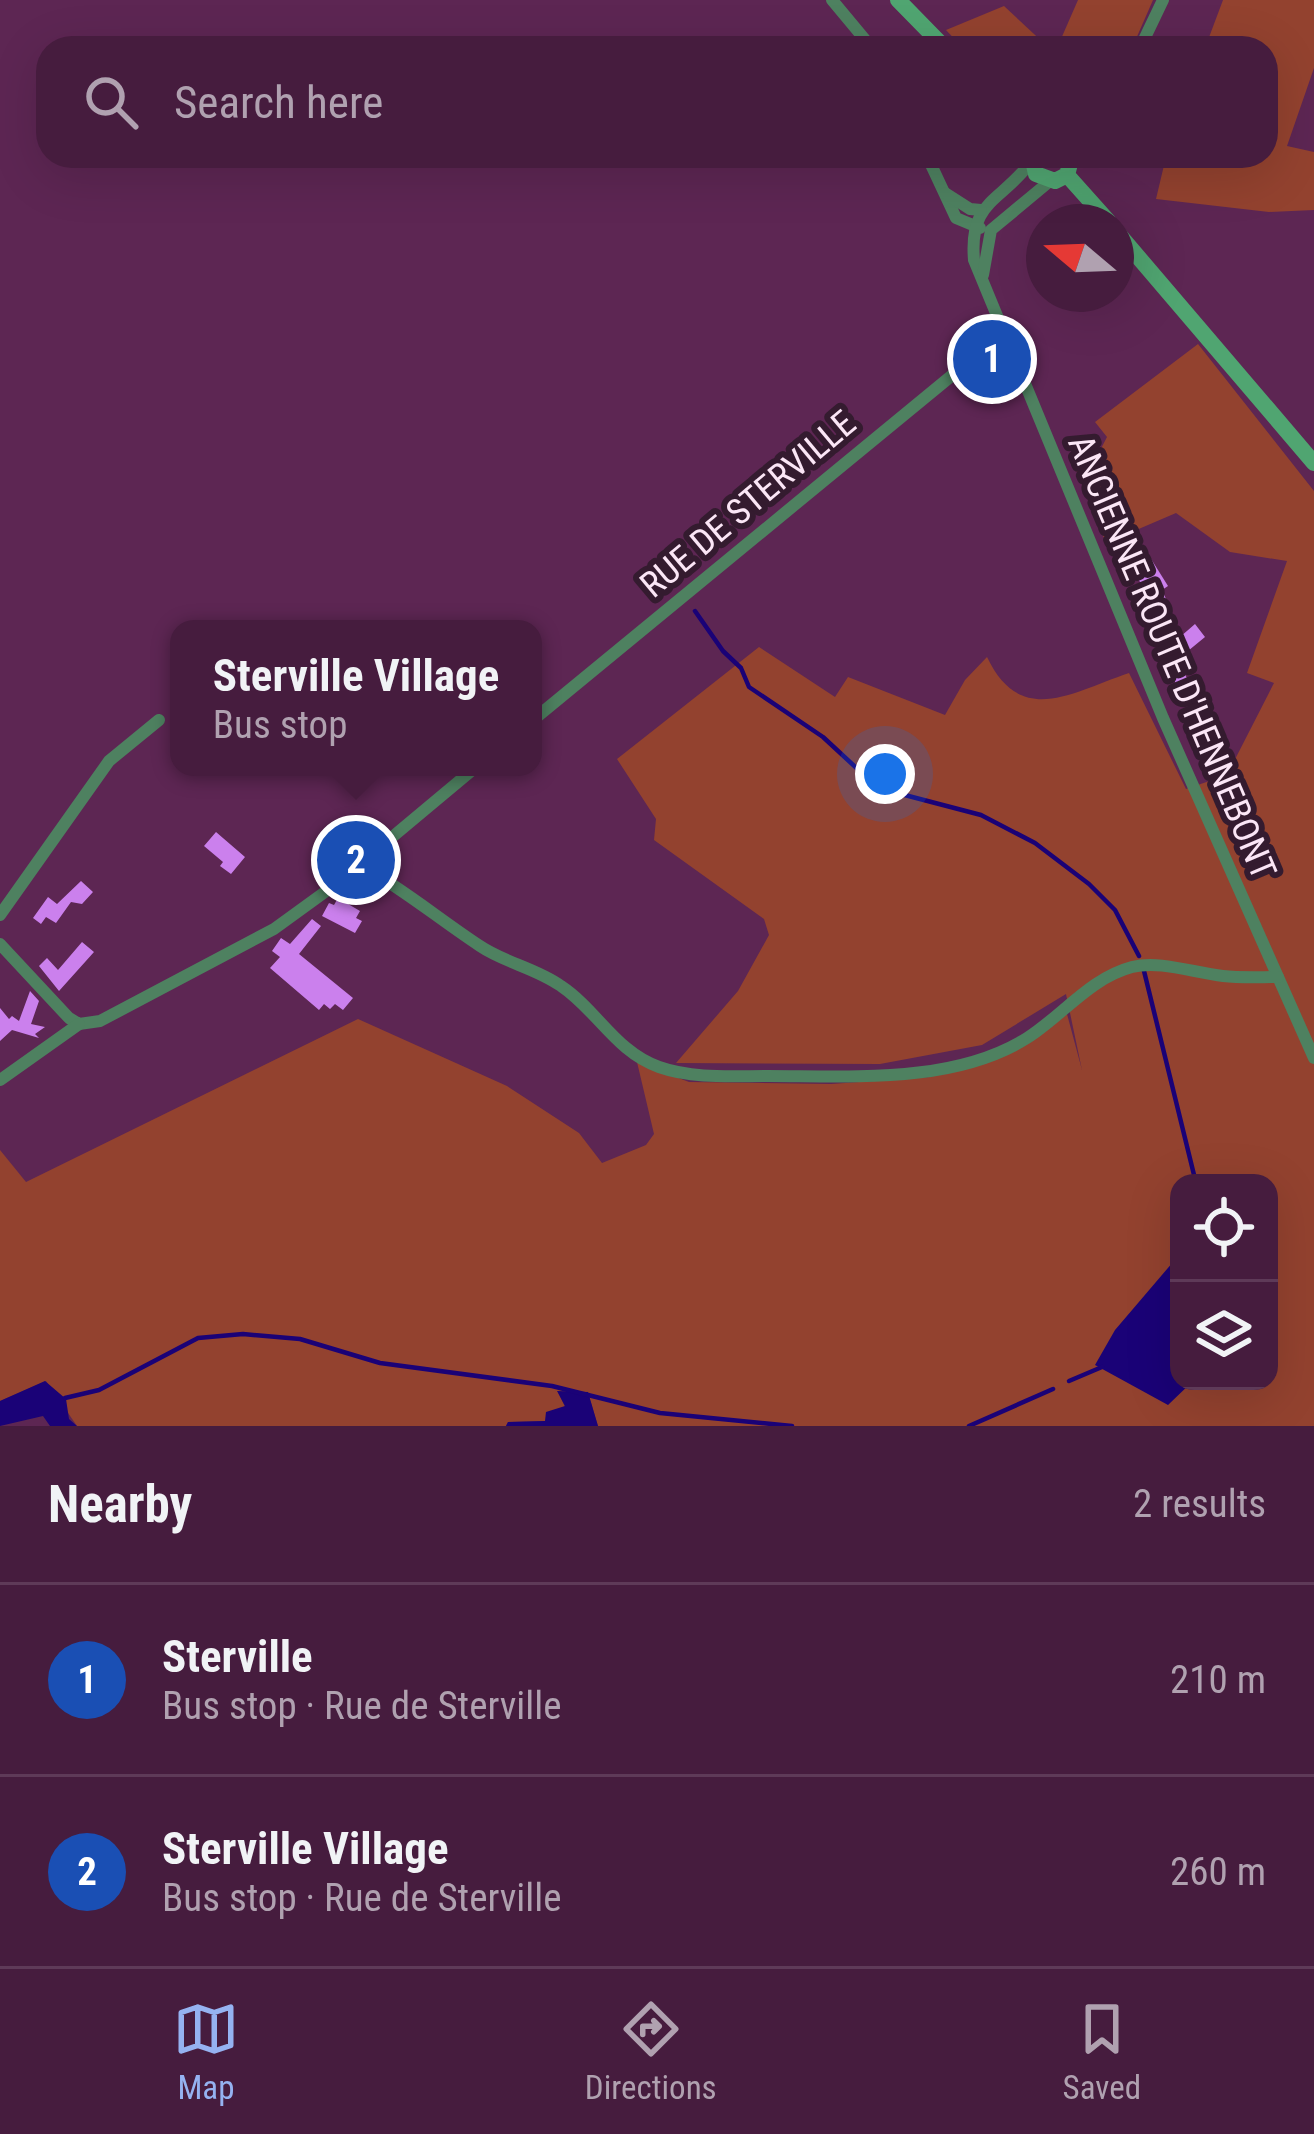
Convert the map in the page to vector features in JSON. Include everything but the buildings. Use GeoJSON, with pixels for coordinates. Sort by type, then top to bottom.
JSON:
{"type":"FeatureCollection","features":[{"type":"Feature","properties":{"kind":"main road"},"geometry":{"type":"LineString","coordinates":[[898,0],[933,36]]}},
{"type":"Feature","properties":{"kind":"main road"},"geometry":{"type":"LineString","coordinates":[[1034,168],[1036,174],[1063,171],[1092,204]]}},
{"type":"Feature","properties":{"kind":"main road"},"geometry":{"type":"LineString","coordinates":[[1134,252],[1314,463]]}},
{"type":"Feature","properties":{"kind":"street"},"geometry":{"type":"LineString","coordinates":[[832,0],[862,36]]}},
{"type":"Feature","properties":{"kind":"street"},"geometry":{"type":"LineString","coordinates":[[1146,36],[1163,0]]}},
{"type":"Feature","properties":{"kind":"street"},"geometry":{"type":"LineString","coordinates":[[932,168],[956,218],[991,230]]}},
{"type":"Feature","properties":{"kind":"street"},"geometry":{"type":"LineString","coordinates":[[974,227],[981,210],[1024,168]]}},
{"type":"Feature","properties":{"kind":"street"},"geometry":{"type":"LineString","coordinates":[[982,277],[991,230],[1063,171]]}},
{"type":"Feature","properties":{"kind":"street"},"geometry":{"type":"LineString","coordinates":[[944,193],[970,209],[981,210]]}},
{"type":"Feature","properties":{"kind":"street","name":"ANCIENNE ROUTE D'HENNEBONT"},"geometry":{"type":"LineString","coordinates":[[974,227],[974,260],[1005,338],[1162,718],[1314,1058]]}},
{"type":"Feature","properties":{"kind":"street","name":"RUE DE STERVILLE"},"geometry":{"type":"LineString","coordinates":[[542,713],[978,354],[1005,338]]}},
{"type":"Feature","properties":{"kind":"street"},"geometry":{"type":"LineString","coordinates":[[0,915],[109,761],[159,720]]}},
{"type":"Feature","properties":{"kind":"street"},"geometry":{"type":"LineString","coordinates":[[0,1080],[79,1024],[100,1021],[274,929],[465,776]]}},
{"type":"Feature","properties":{"kind":"street"},"geometry":{"type":"LineString","coordinates":[[359,864],[484,949],[567,989],[637,1056],[686,1073],[847,1076],[958,1064],[992,1055],[1028,1037],[1068,1004],[1128,968],[1277,977]]}},
{"type":"Feature","properties":{"kind":"street"},"geometry":{"type":"LineString","coordinates":[[0,944],[68,1018],[79,1024]]}},
{"type":"Feature","properties":{"kind":"shaded area"},"geometry":{"type":"Polygon","coordinates":[[[1078,0],[1153,0],[1137,36],[1062,36],[1078,0]]]}},
{"type":"Feature","properties":{"kind":"shaded area"},"geometry":{"type":"Polygon","coordinates":[[[1223,0],[1314,0],[1314,68],[1287,146],[1314,152],[1314,210],[1269,212],[1156,199],[1163,168],[1278,168],[1278,36],[1210,36],[1223,0]]]}},
{"type":"Feature","properties":{"kind":"shaded area"},"geometry":{"type":"Polygon","coordinates":[[[1004,6],[1036,36],[952,36],[946,30],[1004,6]]]}},
{"type":"Feature","properties":{"kind":"shaded area"},"geometry":{"type":"Polygon","coordinates":[[[1198,344],[1314,491],[1314,1426],[598,1426],[588,1393],[558,1392],[565,1407],[546,1421],[508,1422],[506,1426],[77,1426],[46,1381],[0,1401],[0,1150],[26,1182],[358,1019],[507,1086],[579,1133],[602,1163],[646,1145],[654,1134],[637,1062],[689,1082],[831,1084],[930,1077],[1028,1043],[1067,1014],[1082,1070],[1066,994],[982,1045],[880,1064],[676,1063],[738,991],[769,935],[764,919],[654,840],[656,819],[617,759],[759,647],[835,697],[848,677],[945,715],[965,680],[987,657],[1001,679],[1032,698],[1068,695],[1129,673],[1186,789],[1227,775],[1274,683],[1247,673],[1287,561],[1230,552],[1176,513],[1106,543],[1072,460],[1092,466],[1107,437],[1095,422],[1198,344]]]}},
{"type":"Feature","properties":{"kind":"shaded area"},"geometry":{"type":"Polygon","coordinates":[[[1170,1266],[1170,1390],[1184,1390],[1168,1405],[1095,1365],[1115,1330],[1170,1266]]]}},
{"type":"Feature","properties":{"kind":"shaded area"},"geometry":{"type":"Polygon","coordinates":[[[45,1381],[66,1399],[69,1419],[77,1426],[50,1426],[43,1416],[0,1426],[0,1401],[45,1381]]]}},
{"type":"Feature","properties":{"kind":"shaded area"},"geometry":{"type":"Polygon","coordinates":[[[557,1391],[588,1392],[598,1426],[506,1426],[508,1422],[545,1421],[546,1412],[565,1406],[557,1391]]]}},
{"type":"Feature","properties":{"kind":"waterway"},"geometry":{"type":"LineString","coordinates":[[695,611],[741,668],[749,687],[823,737],[878,788],[981,815],[1035,843],[1115,910],[1139,956]]}},
{"type":"Feature","properties":{"kind":"waterway"},"geometry":{"type":"LineString","coordinates":[[1144,971],[1194,1174]]}},
{"type":"Feature","properties":{"kind":"waterway"},"geometry":{"type":"LineString","coordinates":[[65,1398],[99,1390],[198,1338],[243,1334],[300,1339],[380,1363],[552,1386],[660,1413],[792,1426]]}},
{"type":"Feature","properties":{"kind":"waterway"},"geometry":{"type":"LineString","coordinates":[[1069,1381],[1102,1367]]}},
{"type":"Feature","properties":{"kind":"waterway"},"geometry":{"type":"LineString","coordinates":[[969,1426],[1053,1389]]}},
{"type":"Feature","properties":{"kind":"place","name":"Sterville"},"geometry":{"type":"Point","coordinates":[992,359]}},
{"type":"Feature","properties":{"kind":"place","name":"Sterville Village"},"geometry":{"type":"Point","coordinates":[356,860]}}]}
